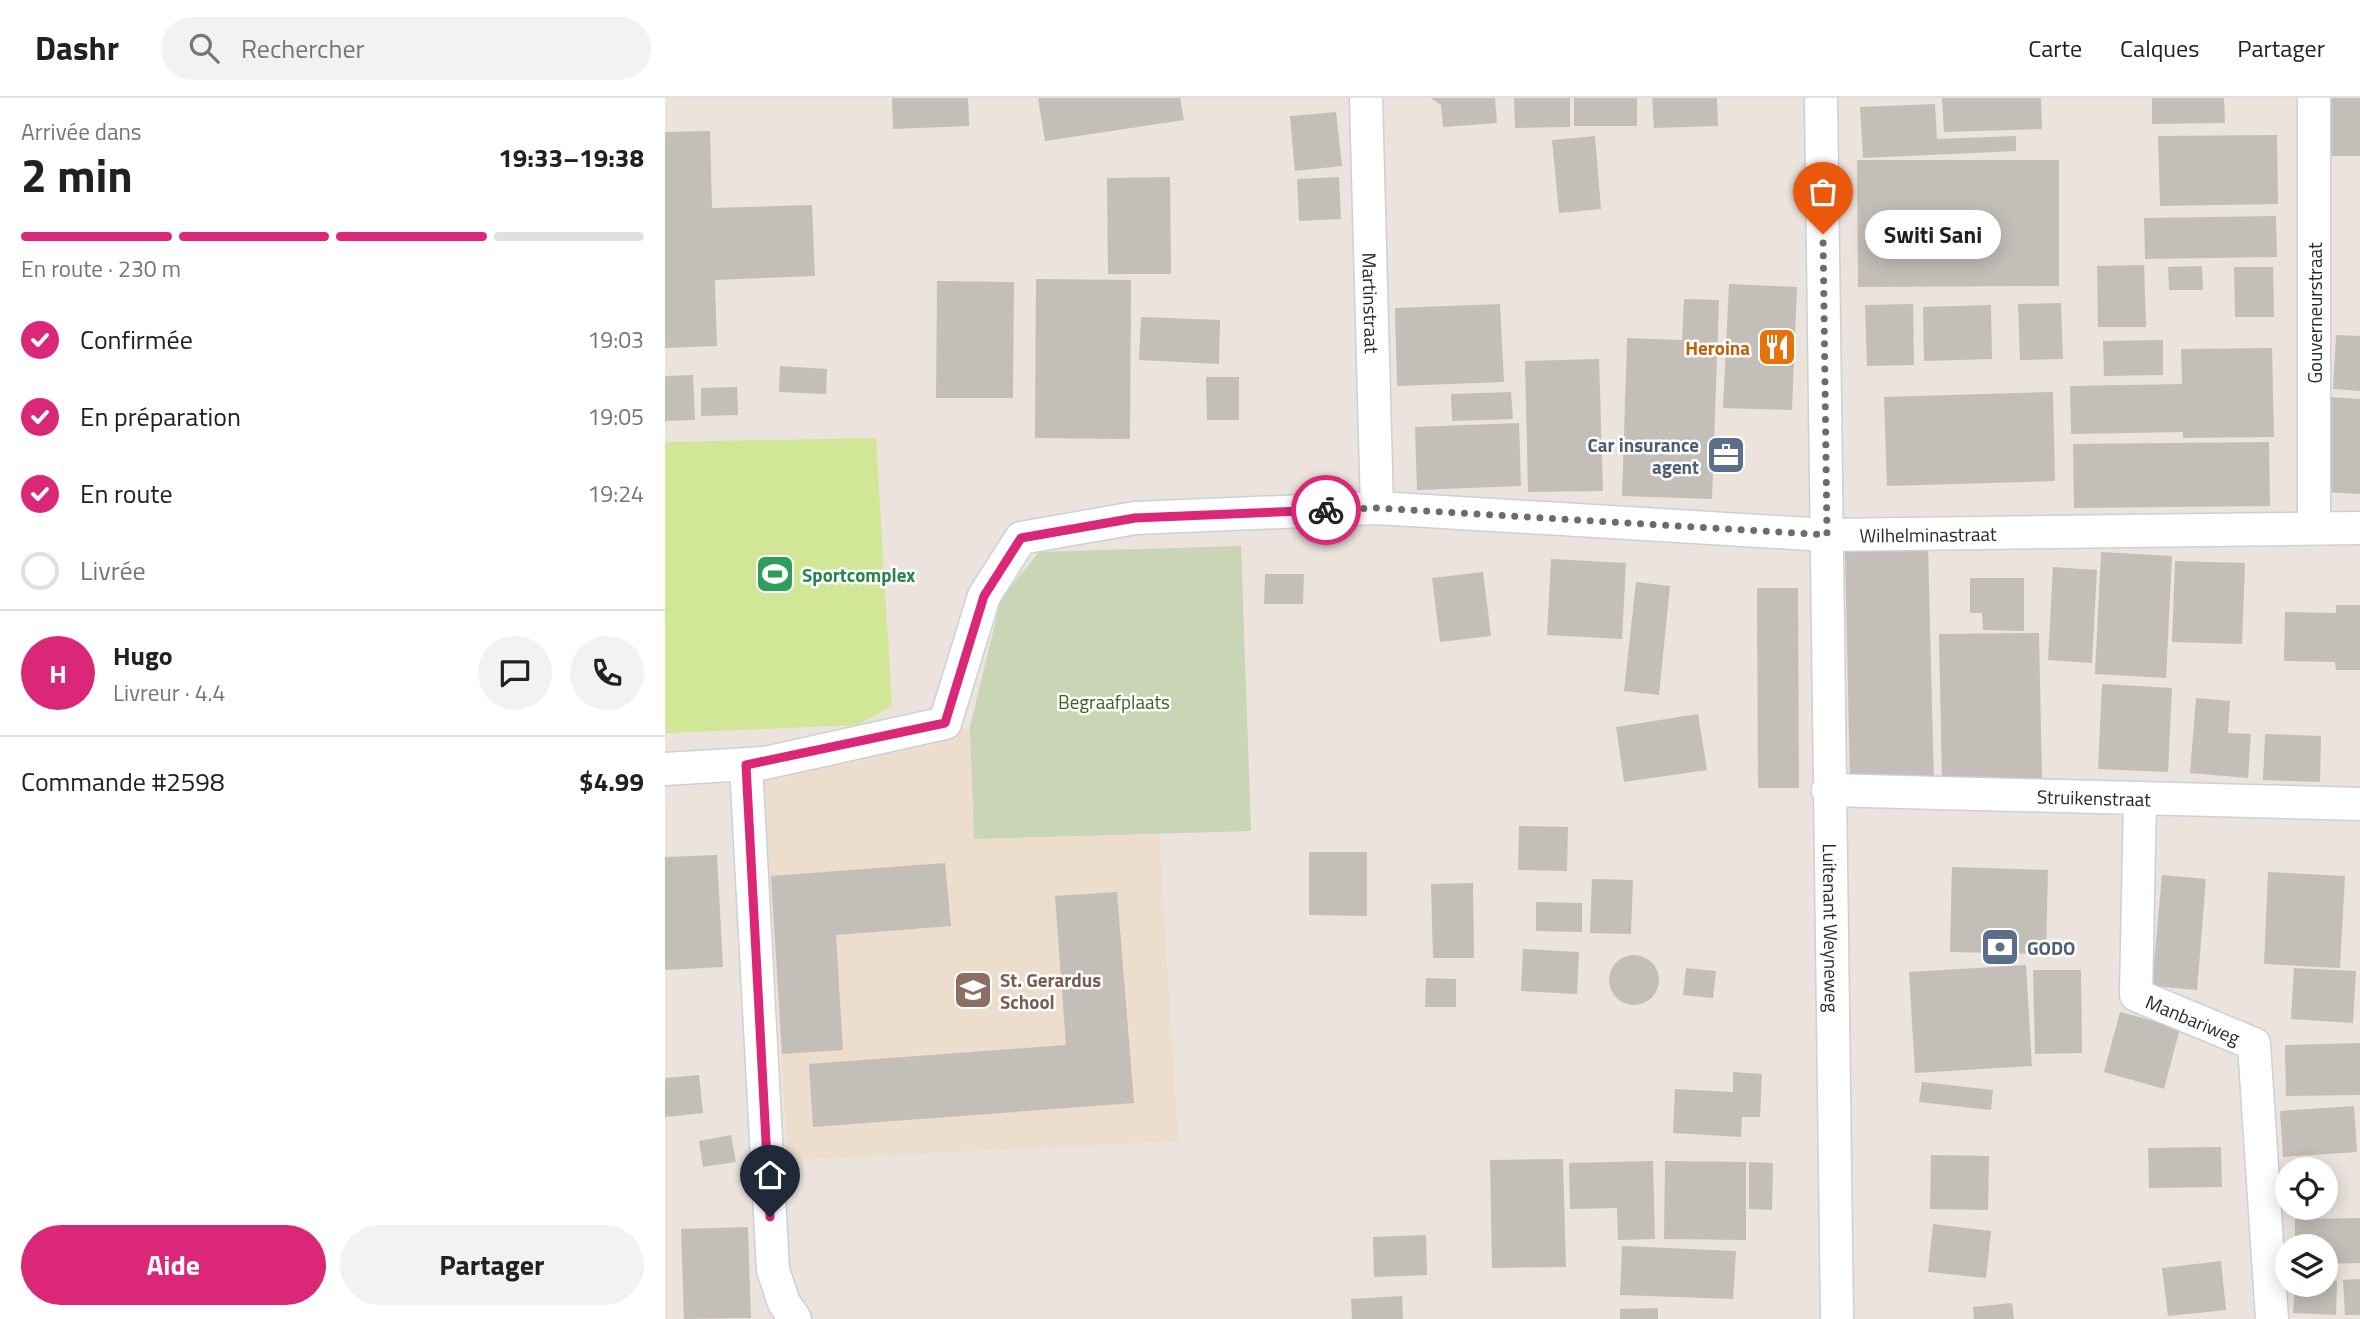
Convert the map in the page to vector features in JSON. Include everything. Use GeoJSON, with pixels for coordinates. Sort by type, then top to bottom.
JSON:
{"type":"FeatureCollection","features":[{"type":"Feature","properties":{"kind":"street","name":"Martinstraat"},"geometry":{"type":"LineString","coordinates":[[1366,98],[1377,508]]}},
{"type":"Feature","properties":{"kind":"street","name":"Luitenant Weyneweg"},"geometry":{"type":"LineString","coordinates":[[1821,98],[1837,1319]]}},
{"type":"Feature","properties":{"kind":"street","name":"Gouverneurstraat"},"geometry":{"type":"LineString","coordinates":[[2314,98],[2314,528]]}},
{"type":"Feature","properties":{"kind":"street","name":"Wilhelminastraat"},"geometry":{"type":"LineString","coordinates":[[665,769],[746,765],[945,723],[984,596],[1021,538],[1135,518],[1377,508],[1827,535],[2360,528]]}},
{"type":"Feature","properties":{"kind":"street"},"geometry":{"type":"LineString","coordinates":[[746,765],[773,1270],[784,1303],[795,1319]]}},
{"type":"Feature","properties":{"kind":"street","name":"Struikenstraat"},"geometry":{"type":"LineString","coordinates":[[1828,790],[2360,804]]}},
{"type":"Feature","properties":{"kind":"street","name":"Manbariweg"},"geometry":{"type":"LineString","coordinates":[[2140,798],[2136,995],[2254,1044],[2272,1319]]}},
{"type":"Feature","properties":{"kind":"shaded area","name":"St. Gerardus School"},"geometry":{"type":"Polygon","coordinates":[[[970,727],[974,839],[1159,834],[1178,1141],[788,1160],[763,779],[970,727]]]}},
{"type":"Feature","properties":{"kind":"green space","name":"Sportcomplex"},"geometry":{"type":"Polygon","coordinates":[[[876,438],[892,706],[857,725],[665,733],[665,442],[876,438]]]}},
{"type":"Feature","properties":{"kind":"green space","name":"Begraafplaats"},"geometry":{"type":"Polygon","coordinates":[[[1241,546],[1251,831],[974,839],[970,727],[1001,599],[1039,552],[1241,546]]]}},
{"type":"Feature","properties":{"kind":"building"},"geometry":{"type":"Polygon","coordinates":[[[892,98],[968,98],[969,126],[893,129],[892,98]]]}},
{"type":"Feature","properties":{"kind":"building"},"geometry":{"type":"Polygon","coordinates":[[[1038,98],[1180,98],[1184,120],[1045,141],[1038,98]]]}},
{"type":"Feature","properties":{"kind":"building"},"geometry":{"type":"Polygon","coordinates":[[[1431,98],[1495,98],[1497,123],[1443,127],[1441,105],[1431,98]]]}},
{"type":"Feature","properties":{"kind":"building"},"geometry":{"type":"Polygon","coordinates":[[[1514,98],[1570,98],[1570,127],[1515,128],[1514,98]]]}},
{"type":"Feature","properties":{"kind":"building"},"geometry":{"type":"Polygon","coordinates":[[[1574,98],[1637,98],[1637,126],[1574,126],[1574,98]]]}},
{"type":"Feature","properties":{"kind":"building"},"geometry":{"type":"Polygon","coordinates":[[[1652,98],[1717,98],[1718,126],[1654,128],[1652,98]]]}},
{"type":"Feature","properties":{"kind":"building"},"geometry":{"type":"Polygon","coordinates":[[[1942,98],[2041,98],[2042,129],[1944,132],[1942,98]]]}},
{"type":"Feature","properties":{"kind":"building"},"geometry":{"type":"Polygon","coordinates":[[[2152,98],[2224,98],[2225,123],[2152,124],[2152,98]]]}},
{"type":"Feature","properties":{"kind":"building"},"geometry":{"type":"Polygon","coordinates":[[[2330,98],[2360,98],[2360,156],[2330,156],[2330,98]]]}},
{"type":"Feature","properties":{"kind":"building"},"geometry":{"type":"Polygon","coordinates":[[[1935,104],[1937,139],[2016,136],[2016,151],[1863,158],[1860,107],[1935,104]]]}},
{"type":"Feature","properties":{"kind":"building"},"geometry":{"type":"Polygon","coordinates":[[[1336,112],[1342,166],[1295,171],[1290,116],[1336,112]]]}},
{"type":"Feature","properties":{"kind":"building"},"geometry":{"type":"Polygon","coordinates":[[[710,131],[712,208],[812,205],[815,276],[715,280],[717,346],[665,348],[665,132],[710,131]]]}},
{"type":"Feature","properties":{"kind":"building"},"geometry":{"type":"Polygon","coordinates":[[[2277,135],[2278,204],[2160,206],[2158,136],[2277,135]]]}},
{"type":"Feature","properties":{"kind":"building"},"geometry":{"type":"Polygon","coordinates":[[[1595,136],[1601,209],[1559,213],[1552,140],[1595,136]]]}},
{"type":"Feature","properties":{"kind":"building"},"geometry":{"type":"Polygon","coordinates":[[[1857,160],[2059,160],[2059,286],[1858,287],[1857,160]]]}},
{"type":"Feature","properties":{"kind":"building"},"geometry":{"type":"Polygon","coordinates":[[[1170,177],[1171,274],[1108,274],[1107,178],[1170,177]]]}},
{"type":"Feature","properties":{"kind":"building"},"geometry":{"type":"Polygon","coordinates":[[[1339,177],[1341,219],[1299,221],[1297,179],[1339,177]]]}},
{"type":"Feature","properties":{"kind":"building"},"geometry":{"type":"Polygon","coordinates":[[[2276,216],[2277,257],[2145,259],[2144,218],[2276,216]]]}},
{"type":"Feature","properties":{"kind":"building"},"geometry":{"type":"Polygon","coordinates":[[[2144,265],[2146,327],[2098,327],[2097,266],[2144,265]]]}},
{"type":"Feature","properties":{"kind":"building"},"geometry":{"type":"Polygon","coordinates":[[[2202,266],[2203,290],[2169,290],[2168,267],[2202,266]]]}},
{"type":"Feature","properties":{"kind":"building"},"geometry":{"type":"Polygon","coordinates":[[[2234,267],[2273,267],[2274,317],[2235,317],[2234,267]]]}},
{"type":"Feature","properties":{"kind":"building"},"geometry":{"type":"Polygon","coordinates":[[[1036,279],[1131,280],[1130,439],[1035,438],[1036,279]]]}},
{"type":"Feature","properties":{"kind":"building"},"geometry":{"type":"Polygon","coordinates":[[[937,281],[1014,282],[1013,398],[936,398],[937,281]]]}},
{"type":"Feature","properties":{"kind":"building"},"geometry":{"type":"Polygon","coordinates":[[[1729,284],[1797,287],[1792,410],[1723,408],[1729,284]]]}},
{"type":"Feature","properties":{"kind":"building"},"geometry":{"type":"Polygon","coordinates":[[[1684,299],[1719,300],[1712,499],[1622,496],[1627,338],[1682,340],[1684,299]]]}},
{"type":"Feature","properties":{"kind":"building"},"geometry":{"type":"Polygon","coordinates":[[[2061,303],[2063,359],[2020,360],[2018,304],[2061,303]]]}},
{"type":"Feature","properties":{"kind":"building"},"geometry":{"type":"Polygon","coordinates":[[[1500,304],[1504,382],[1397,386],[1395,308],[1500,304]]]}},
{"type":"Feature","properties":{"kind":"building"},"geometry":{"type":"Polygon","coordinates":[[[1913,304],[1914,365],[1867,366],[1865,305],[1913,304]]]}},
{"type":"Feature","properties":{"kind":"building"},"geometry":{"type":"Polygon","coordinates":[[[1991,305],[1992,359],[1924,361],[1923,307],[1991,305]]]}},
{"type":"Feature","properties":{"kind":"building"},"geometry":{"type":"Polygon","coordinates":[[[1141,317],[1220,320],[1219,364],[1139,360],[1141,317]]]}},
{"type":"Feature","properties":{"kind":"building"},"geometry":{"type":"Polygon","coordinates":[[[2336,335],[2360,336],[2360,391],[2333,389],[2336,335]]]}},
{"type":"Feature","properties":{"kind":"building"},"geometry":{"type":"Polygon","coordinates":[[[2163,340],[2163,375],[2104,376],[2103,341],[2163,340]]]}},
{"type":"Feature","properties":{"kind":"building"},"geometry":{"type":"Polygon","coordinates":[[[2272,348],[2274,437],[2183,438],[2183,432],[2071,434],[2070,386],[2182,384],[2181,349],[2272,348]]]}},
{"type":"Feature","properties":{"kind":"building"},"geometry":{"type":"Polygon","coordinates":[[[1599,359],[1603,491],[1528,492],[1525,361],[1599,359]]]}},
{"type":"Feature","properties":{"kind":"building"},"geometry":{"type":"Polygon","coordinates":[[[780,366],[827,369],[826,394],[779,392],[780,366]]]}},
{"type":"Feature","properties":{"kind":"building"},"geometry":{"type":"Polygon","coordinates":[[[693,375],[695,420],[665,421],[665,376],[693,375]]]}},
{"type":"Feature","properties":{"kind":"building"},"geometry":{"type":"Polygon","coordinates":[[[1206,377],[1239,377],[1239,420],[1207,420],[1206,377]]]}},
{"type":"Feature","properties":{"kind":"building"},"geometry":{"type":"Polygon","coordinates":[[[737,387],[738,415],[701,416],[701,388],[737,387]]]}},
{"type":"Feature","properties":{"kind":"building"},"geometry":{"type":"Polygon","coordinates":[[[1511,392],[1513,419],[1452,421],[1451,394],[1511,392]]]}},
{"type":"Feature","properties":{"kind":"building"},"geometry":{"type":"Polygon","coordinates":[[[2053,392],[2055,481],[1887,486],[1884,397],[2053,392]]]}},
{"type":"Feature","properties":{"kind":"building"},"geometry":{"type":"Polygon","coordinates":[[[2330,397],[2360,399],[2360,494],[2325,492],[2330,397]]]}},
{"type":"Feature","properties":{"kind":"building"},"geometry":{"type":"Polygon","coordinates":[[[1519,423],[1521,486],[1417,490],[1415,427],[1519,423]]]}},
{"type":"Feature","properties":{"kind":"building"},"geometry":{"type":"Polygon","coordinates":[[[2269,442],[2270,506],[2074,508],[2073,444],[2269,442]]]}},
{"type":"Feature","properties":{"kind":"building"},"geometry":{"type":"Polygon","coordinates":[[[1928,548],[1934,783],[1850,785],[1845,550],[1928,548]]]}},
{"type":"Feature","properties":{"kind":"building"},"geometry":{"type":"Polygon","coordinates":[[[2101,552],[2172,556],[2166,678],[2095,674],[2101,552]]]}},
{"type":"Feature","properties":{"kind":"building"},"geometry":{"type":"Polygon","coordinates":[[[1551,559],[1626,563],[1622,639],[1547,635],[1551,559]]]}},
{"type":"Feature","properties":{"kind":"building"},"geometry":{"type":"Polygon","coordinates":[[[2175,561],[2245,563],[2242,644],[2172,642],[2175,561]]]}},
{"type":"Feature","properties":{"kind":"building"},"geometry":{"type":"Polygon","coordinates":[[[2053,567],[2097,570],[2092,663],[2048,660],[2053,567]]]}},
{"type":"Feature","properties":{"kind":"building"},"geometry":{"type":"Polygon","coordinates":[[[1483,572],[1491,636],[1440,642],[1432,578],[1483,572]]]}},
{"type":"Feature","properties":{"kind":"building"},"geometry":{"type":"Polygon","coordinates":[[[1265,574],[1304,574],[1303,604],[1264,604],[1265,574]]]}},
{"type":"Feature","properties":{"kind":"building"},"geometry":{"type":"Polygon","coordinates":[[[1970,578],[2024,578],[2024,631],[1983,630],[1982,613],[1970,613],[1970,578]]]}},
{"type":"Feature","properties":{"kind":"building"},"geometry":{"type":"Polygon","coordinates":[[[1636,582],[1670,586],[1659,695],[1624,691],[1636,582]]]}},
{"type":"Feature","properties":{"kind":"building"},"geometry":{"type":"Polygon","coordinates":[[[1757,588],[1798,588],[1799,788],[1758,788],[1757,588]]]}},
{"type":"Feature","properties":{"kind":"building"},"geometry":{"type":"Polygon","coordinates":[[[2336,605],[2360,605],[2360,670],[2336,670],[2335,662],[2284,661],[2285,612],[2336,613],[2336,605]]]}},
{"type":"Feature","properties":{"kind":"building"},"geometry":{"type":"Polygon","coordinates":[[[2039,633],[2042,780],[1942,781],[1939,634],[2039,633]]]}},
{"type":"Feature","properties":{"kind":"building"},"geometry":{"type":"Polygon","coordinates":[[[2102,684],[2172,688],[2168,772],[2098,769],[2102,684]]]}},
{"type":"Feature","properties":{"kind":"building"},"geometry":{"type":"Polygon","coordinates":[[[2196,698],[2230,701],[2228,733],[2251,734],[2248,778],[2190,773],[2196,698]]]}},
{"type":"Feature","properties":{"kind":"building"},"geometry":{"type":"Polygon","coordinates":[[[1698,714],[1707,770],[1624,782],[1616,727],[1698,714]]]}},
{"type":"Feature","properties":{"kind":"building"},"geometry":{"type":"Polygon","coordinates":[[[2265,734],[2321,736],[2320,782],[2263,780],[2265,734]]]}},
{"type":"Feature","properties":{"kind":"building"},"geometry":{"type":"Polygon","coordinates":[[[1519,826],[1568,827],[1567,871],[1518,870],[1519,826]]]}},
{"type":"Feature","properties":{"kind":"building"},"geometry":{"type":"Polygon","coordinates":[[[1309,852],[1367,852],[1367,916],[1309,915],[1309,852]]]}},
{"type":"Feature","properties":{"kind":"building"},"geometry":{"type":"Polygon","coordinates":[[[717,855],[723,967],[665,970],[665,857],[717,855]]]}},
{"type":"Feature","properties":{"kind":"building"},"geometry":{"type":"Polygon","coordinates":[[[945,863],[951,926],[836,935],[843,1050],[782,1054],[771,876],[945,863]]]}},
{"type":"Feature","properties":{"kind":"building"},"geometry":{"type":"Polygon","coordinates":[[[1952,867],[2048,870],[2046,954],[1950,952],[1952,867]]]}},
{"type":"Feature","properties":{"kind":"building"},"geometry":{"type":"Polygon","coordinates":[[[2268,872],[2345,876],[2340,968],[2264,964],[2268,872]]]}},
{"type":"Feature","properties":{"kind":"building"},"geometry":{"type":"Polygon","coordinates":[[[2162,875],[2206,879],[2197,990],[2152,986],[2162,875]]]}},
{"type":"Feature","properties":{"kind":"building"},"geometry":{"type":"Polygon","coordinates":[[[1592,879],[1633,880],[1631,934],[1590,933],[1592,879]]]}},
{"type":"Feature","properties":{"kind":"building"},"geometry":{"type":"Polygon","coordinates":[[[1473,883],[1474,958],[1433,958],[1431,884],[1473,883]]]}},
{"type":"Feature","properties":{"kind":"building"},"geometry":{"type":"Polygon","coordinates":[[[1117,892],[1134,1103],[813,1127],[809,1064],[1066,1045],[1055,896],[1117,892]]]}},
{"type":"Feature","properties":{"kind":"building"},"geometry":{"type":"Polygon","coordinates":[[[1536,902],[1582,903],[1582,932],[1536,931],[1536,902]]]}},
{"type":"Feature","properties":{"kind":"building"},"geometry":{"type":"Polygon","coordinates":[[[1523,949],[1579,952],[1577,994],[1521,991],[1523,949]]]}},
{"type":"Feature","properties":{"kind":"building"},"geometry":{"type":"Polygon","coordinates":[[[1634,955],[1652,962],[1659,980],[1652,998],[1634,1005],[1616,998],[1609,980],[1616,962],[1634,955]]]}},
{"type":"Feature","properties":{"kind":"building"},"geometry":{"type":"Polygon","coordinates":[[[2026,965],[2032,1066],[1915,1073],[1909,972],[2026,965]]]}},
{"type":"Feature","properties":{"kind":"building"},"geometry":{"type":"Polygon","coordinates":[[[1686,968],[1716,971],[1713,998],[1683,995],[1686,968]]]}},
{"type":"Feature","properties":{"kind":"building"},"geometry":{"type":"Polygon","coordinates":[[[2294,968],[2356,971],[2353,1023],[2291,1019],[2294,968]]]}},
{"type":"Feature","properties":{"kind":"building"},"geometry":{"type":"Polygon","coordinates":[[[2033,970],[2081,970],[2082,1053],[2035,1054],[2033,970]]]}},
{"type":"Feature","properties":{"kind":"building"},"geometry":{"type":"Polygon","coordinates":[[[1426,978],[1456,979],[1456,1007],[1425,1007],[1426,978]]]}},
{"type":"Feature","properties":{"kind":"building"},"geometry":{"type":"Polygon","coordinates":[[[2120,1012],[2180,1028],[2164,1089],[2104,1072],[2120,1012]]]}},
{"type":"Feature","properties":{"kind":"building"},"geometry":{"type":"Polygon","coordinates":[[[2360,1043],[2360,1095],[2286,1096],[2285,1045],[2360,1043]]]}},
{"type":"Feature","properties":{"kind":"building"},"geometry":{"type":"Polygon","coordinates":[[[1733,1072],[1762,1074],[1760,1117],[1742,1117],[1741,1137],[1673,1133],[1675,1089],[1733,1092],[1733,1072]]]}},
{"type":"Feature","properties":{"kind":"building"},"geometry":{"type":"Polygon","coordinates":[[[699,1075],[703,1113],[665,1117],[665,1078],[699,1075]]]}},
{"type":"Feature","properties":{"kind":"building"},"geometry":{"type":"Polygon","coordinates":[[[1922,1082],[1993,1090],[1991,1110],[1919,1102],[1922,1082]]]}},
{"type":"Feature","properties":{"kind":"building"},"geometry":{"type":"Polygon","coordinates":[[[2354,1106],[2357,1152],[2283,1157],[2280,1111],[2354,1106]]]}},
{"type":"Feature","properties":{"kind":"building"},"geometry":{"type":"Polygon","coordinates":[[[731,1135],[736,1162],[703,1167],[699,1141],[731,1135]]]}},
{"type":"Feature","properties":{"kind":"building"},"geometry":{"type":"Polygon","coordinates":[[[2221,1147],[2222,1187],[2149,1188],[2148,1148],[2221,1147]]]}},
{"type":"Feature","properties":{"kind":"building"},"geometry":{"type":"Polygon","coordinates":[[[1931,1155],[1989,1156],[1988,1210],[1930,1209],[1931,1155]]]}},
{"type":"Feature","properties":{"kind":"building"},"geometry":{"type":"Polygon","coordinates":[[[1563,1159],[1566,1267],[1492,1268],[1490,1160],[1563,1159]]]}},
{"type":"Feature","properties":{"kind":"building"},"geometry":{"type":"Polygon","coordinates":[[[1653,1161],[1655,1239],[1618,1240],[1617,1208],[1570,1209],[1569,1163],[1653,1161]]]}},
{"type":"Feature","properties":{"kind":"building"},"geometry":{"type":"Polygon","coordinates":[[[1665,1161],[1746,1162],[1746,1240],[1664,1239],[1665,1161]]]}},
{"type":"Feature","properties":{"kind":"building"},"geometry":{"type":"Polygon","coordinates":[[[1749,1162],[1773,1163],[1772,1210],[1749,1209],[1749,1162]]]}},
{"type":"Feature","properties":{"kind":"building"},"geometry":{"type":"Polygon","coordinates":[[[2360,1218],[2360,1263],[2338,1264],[2338,1234],[2295,1234],[2295,1220],[2360,1218]]]}},
{"type":"Feature","properties":{"kind":"building"},"geometry":{"type":"Polygon","coordinates":[[[1933,1224],[1991,1231],[1986,1278],[1928,1272],[1933,1224]]]}},
{"type":"Feature","properties":{"kind":"building"},"geometry":{"type":"Polygon","coordinates":[[[748,1227],[751,1318],[684,1319],[681,1229],[748,1227]]]}},
{"type":"Feature","properties":{"kind":"building"},"geometry":{"type":"Polygon","coordinates":[[[1426,1235],[1427,1275],[1374,1277],[1373,1237],[1426,1235]]]}},
{"type":"Feature","properties":{"kind":"building"},"geometry":{"type":"Polygon","coordinates":[[[1622,1246],[1736,1251],[1733,1299],[1620,1295],[1622,1246]]]}},
{"type":"Feature","properties":{"kind":"building"},"geometry":{"type":"Polygon","coordinates":[[[2221,1261],[2226,1310],[2168,1316],[2162,1268],[2221,1261]]]}},
{"type":"Feature","properties":{"kind":"building"},"geometry":{"type":"Polygon","coordinates":[[[2360,1279],[2360,1315],[2345,1315],[2343,1280],[2360,1279]]]}},
{"type":"Feature","properties":{"kind":"building"},"geometry":{"type":"Polygon","coordinates":[[[1402,1296],[1403,1319],[1352,1319],[1351,1299],[1402,1296]]]}},
{"type":"Feature","properties":{"kind":"building"},"geometry":{"type":"Polygon","coordinates":[[[2294,1297],[2337,1297],[2336,1315],[2293,1313],[2294,1297]]]}},
{"type":"Feature","properties":{"kind":"building"},"geometry":{"type":"Polygon","coordinates":[[[2012,1303],[2014,1319],[1974,1319],[1973,1307],[2012,1303]]]}},
{"type":"Feature","properties":{"kind":"building"},"geometry":{"type":"Polygon","coordinates":[[[1658,1308],[1658,1319],[1620,1319],[1620,1309],[1658,1308]]]}},
{"type":"Feature","properties":{"kind":"way so far"},"geometry":{"type":"LineString","coordinates":[[1326,510],[1377,508],[1827,535],[1823,234]]}},
{"type":"Feature","properties":{"kind":"place","name":"Switi Sani"},"geometry":{"type":"Point","coordinates":[1823,234]}},
{"type":"Feature","properties":{"kind":"place","name":"Heroina"},"geometry":{"type":"Point","coordinates":[1777,347]}},
{"type":"Feature","properties":{"kind":"place","name":"Car insurance agent"},"geometry":{"type":"Point","coordinates":[1726,455]}},
{"type":"Feature","properties":{"kind":"place","name":"Sportcomplex"},"geometry":{"type":"Point","coordinates":[775,574]}},
{"type":"Feature","properties":{"kind":"place","name":"GODO"},"geometry":{"type":"Point","coordinates":[2000,947]}},
{"type":"Feature","properties":{"kind":"place","name":"St. Gerardus School"},"geometry":{"type":"Point","coordinates":[973,990]}},
{"type":"Feature","properties":{"kind":"route"},"geometry":{"type":"LineString","coordinates":[[770,1217],[746,765],[945,723],[984,596],[1021,538],[1135,518],[1326,510]]}}]}
